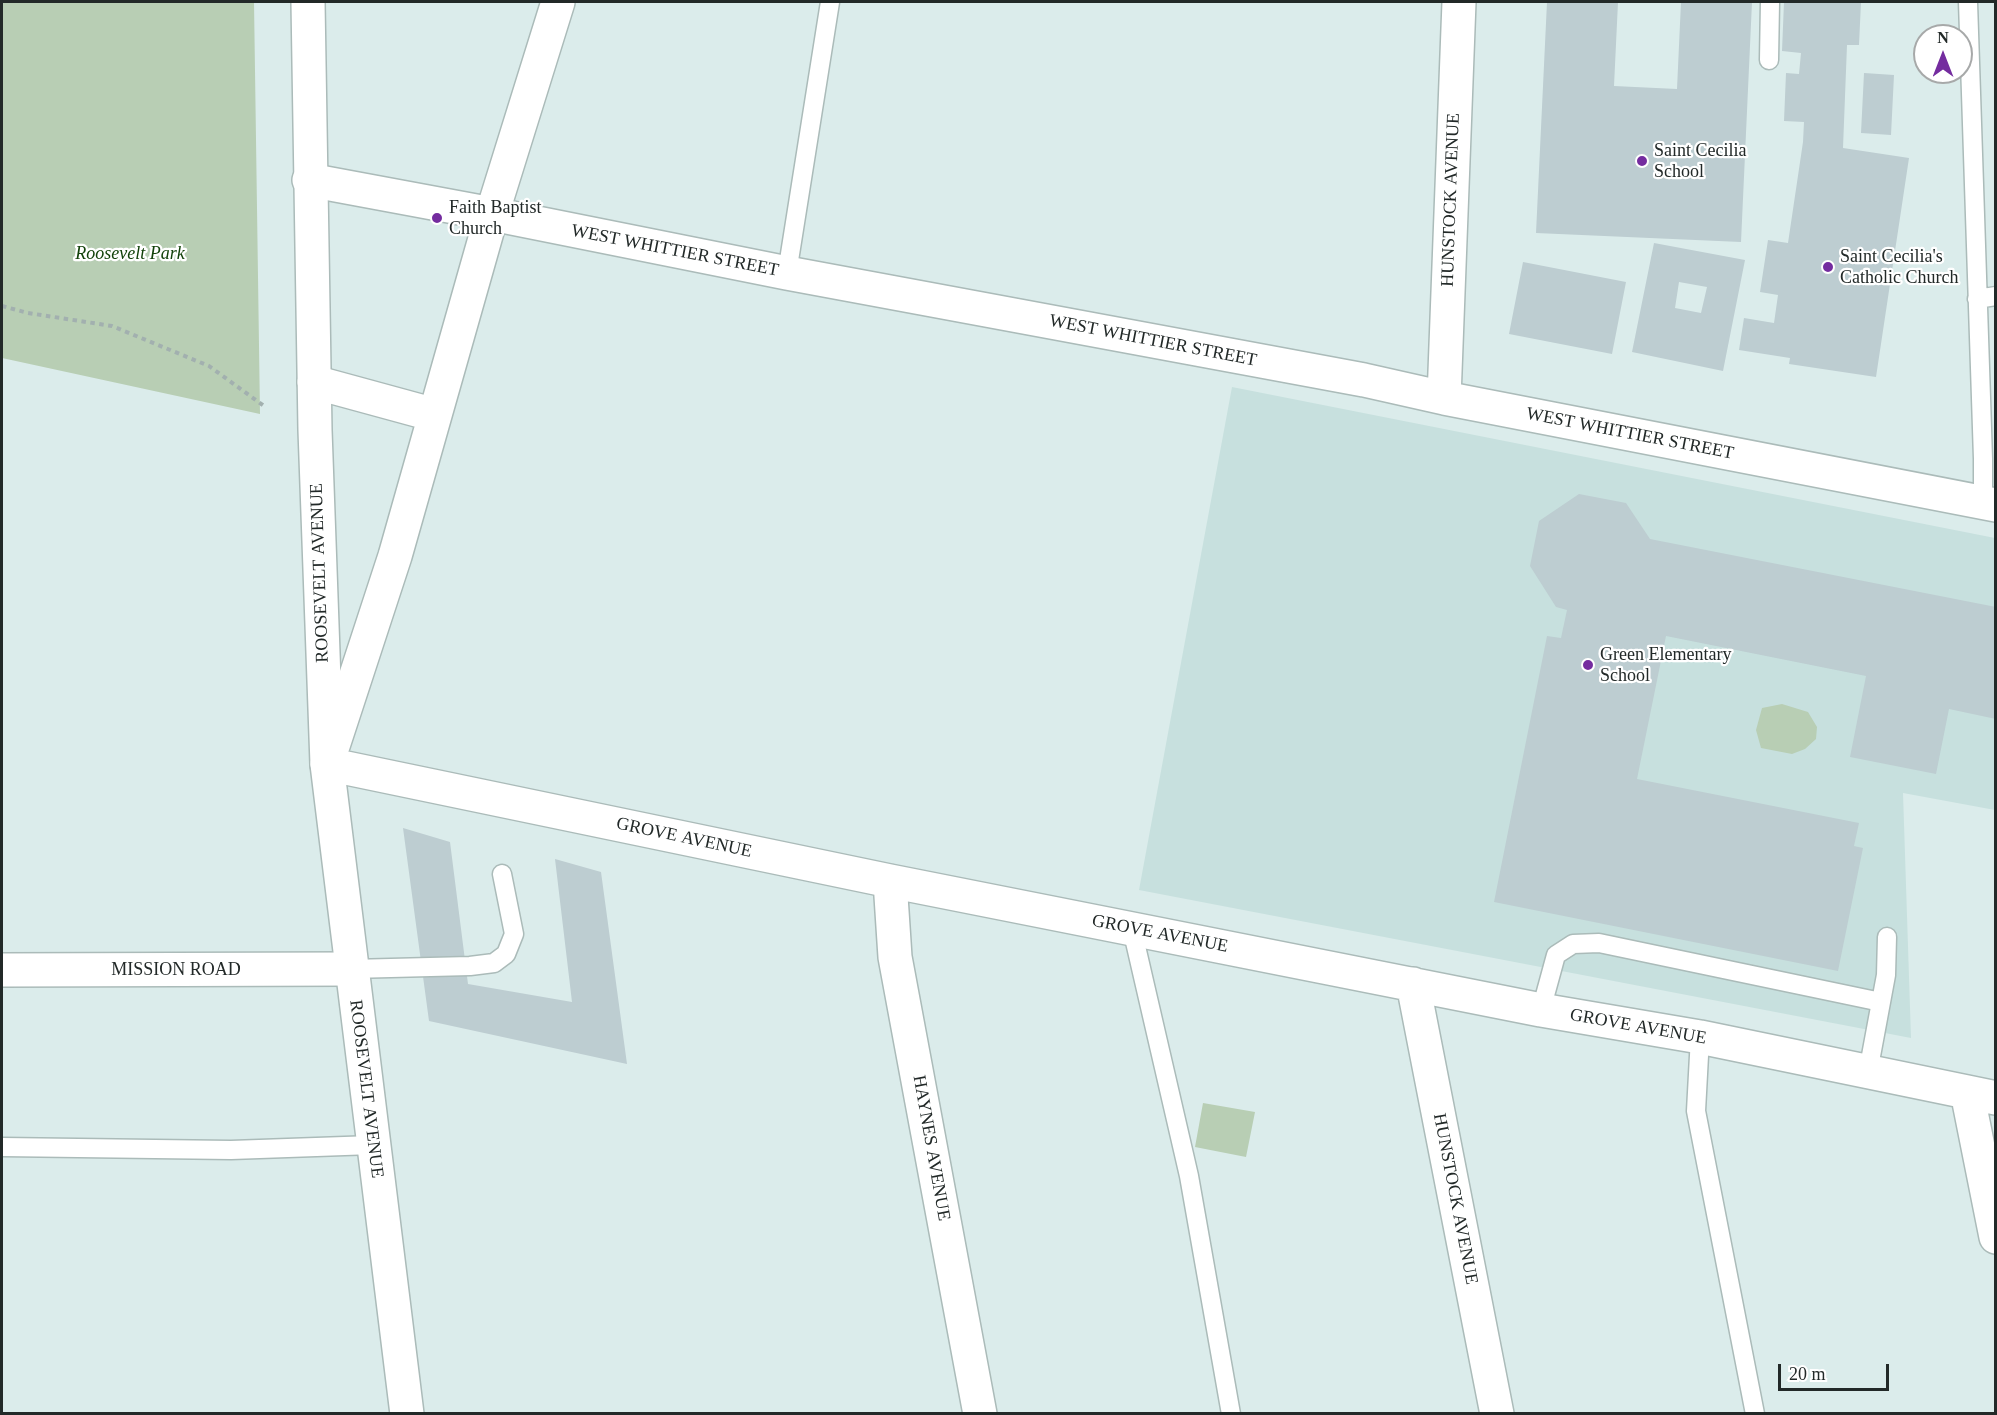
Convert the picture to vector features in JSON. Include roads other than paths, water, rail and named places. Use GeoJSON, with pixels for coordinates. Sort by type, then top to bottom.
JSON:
{"type":"FeatureCollection","features":[{"type":"Feature","properties":{"kind":"street","name":"ROOSEVELT AVENUE"},"geometry":{"type":"LineString","coordinates":[[308,2],[309,180],[314,382],[327,764],[407,1413]]}},
{"type":"Feature","properties":{"kind":"street","name":"ROOSEVELT AVENUE"},"geometry":{"type":"LineString","coordinates":[[327,764],[395,556],[492,214],[558,2]]}},
{"type":"Feature","properties":{"kind":"street","name":"HUNSTOCK AVENUE"},"geometry":{"type":"LineString","coordinates":[[1443,398],[1458,2]]}},
{"type":"Feature","properties":{"kind":"street","name":"WEST WHITTIER STREET"},"geometry":{"type":"LineString","coordinates":[[309,180],[787,273],[1352,378],[1443,398],[1989,504]]}},
{"type":"Feature","properties":{"kind":"street"},"geometry":{"type":"LineString","coordinates":[[314,382],[435,415]]}},
{"type":"Feature","properties":{"kind":"street","name":"GROVE AVENUE"},"geometry":{"type":"LineString","coordinates":[[327,764],[890,881],[1541,1010],[1700,1037],[1981,1095]]}},
{"type":"Feature","properties":{"kind":"street","name":"HAYNES AVENUE"},"geometry":{"type":"LineString","coordinates":[[890,881],[895,957],[980,1413]]}},
{"type":"Feature","properties":{"kind":"street","name":"MISSION ROAD"},"geometry":{"type":"LineString","coordinates":[[2,970],[351,969]]}},
{"type":"Feature","properties":{"kind":"street","name":"HUNSTOCK AVENUE"},"geometry":{"type":"LineString","coordinates":[[1413,984],[1497,1413]]}},
{"type":"Feature","properties":{"kind":"street"},"geometry":{"type":"LineString","coordinates":[[1981,1095],[1995,1237]]}},
{"type":"Feature","properties":{"kind":"lane"},"geometry":{"type":"LineString","coordinates":[[787,273],[830,2]]}},
{"type":"Feature","properties":{"kind":"lane"},"geometry":{"type":"LineString","coordinates":[[1769,60],[1770,2]]}},
{"type":"Feature","properties":{"kind":"lane"},"geometry":{"type":"LineString","coordinates":[[1968,2],[1983,459],[1989,504]]}},
{"type":"Feature","properties":{"kind":"lane"},"geometry":{"type":"LineString","coordinates":[[1977,299],[1995,296]]}},
{"type":"Feature","properties":{"kind":"lane"},"geometry":{"type":"LineString","coordinates":[[351,969],[470,966],[494,963],[506,954],[514,934],[502,874]]}},
{"type":"Feature","properties":{"kind":"lane"},"geometry":{"type":"LineString","coordinates":[[1132,929],[1189,1176],[1231,1413]]}},
{"type":"Feature","properties":{"kind":"lane"},"geometry":{"type":"LineString","coordinates":[[1868,1072],[1886,975],[1887,937]]}},
{"type":"Feature","properties":{"kind":"lane"},"geometry":{"type":"LineString","coordinates":[[1541,1010],[1556,955],[1573,944],[1590,943],[1881,1002]]}},
{"type":"Feature","properties":{"kind":"lane"},"geometry":{"type":"LineString","coordinates":[[1700,1037],[1696,1111],[1755,1413]]}},
{"type":"Feature","properties":{"kind":"lane"},"geometry":{"type":"LineString","coordinates":[[2,1147],[231,1150],[374,1145]]}},
{"type":"Feature","properties":{"kind":"place","name":"Saint Cecilia School"},"geometry":{"type":"Point","coordinates":[1642,161]}},
{"type":"Feature","properties":{"kind":"place","name":"Faith Baptist Church"},"geometry":{"type":"Point","coordinates":[437,218]}},
{"type":"Feature","properties":{"kind":"place","name":"Saint Cecilia's Catholic Church"},"geometry":{"type":"Point","coordinates":[1828,267]}},
{"type":"Feature","properties":{"kind":"place","name":"Green Elementary School"},"geometry":{"type":"Point","coordinates":[1588,665]}},
{"type":"Feature","properties":{"kind":"park label","name":"Roosevelt Park"},"geometry":{"type":"Point","coordinates":[130,254]}}]}
